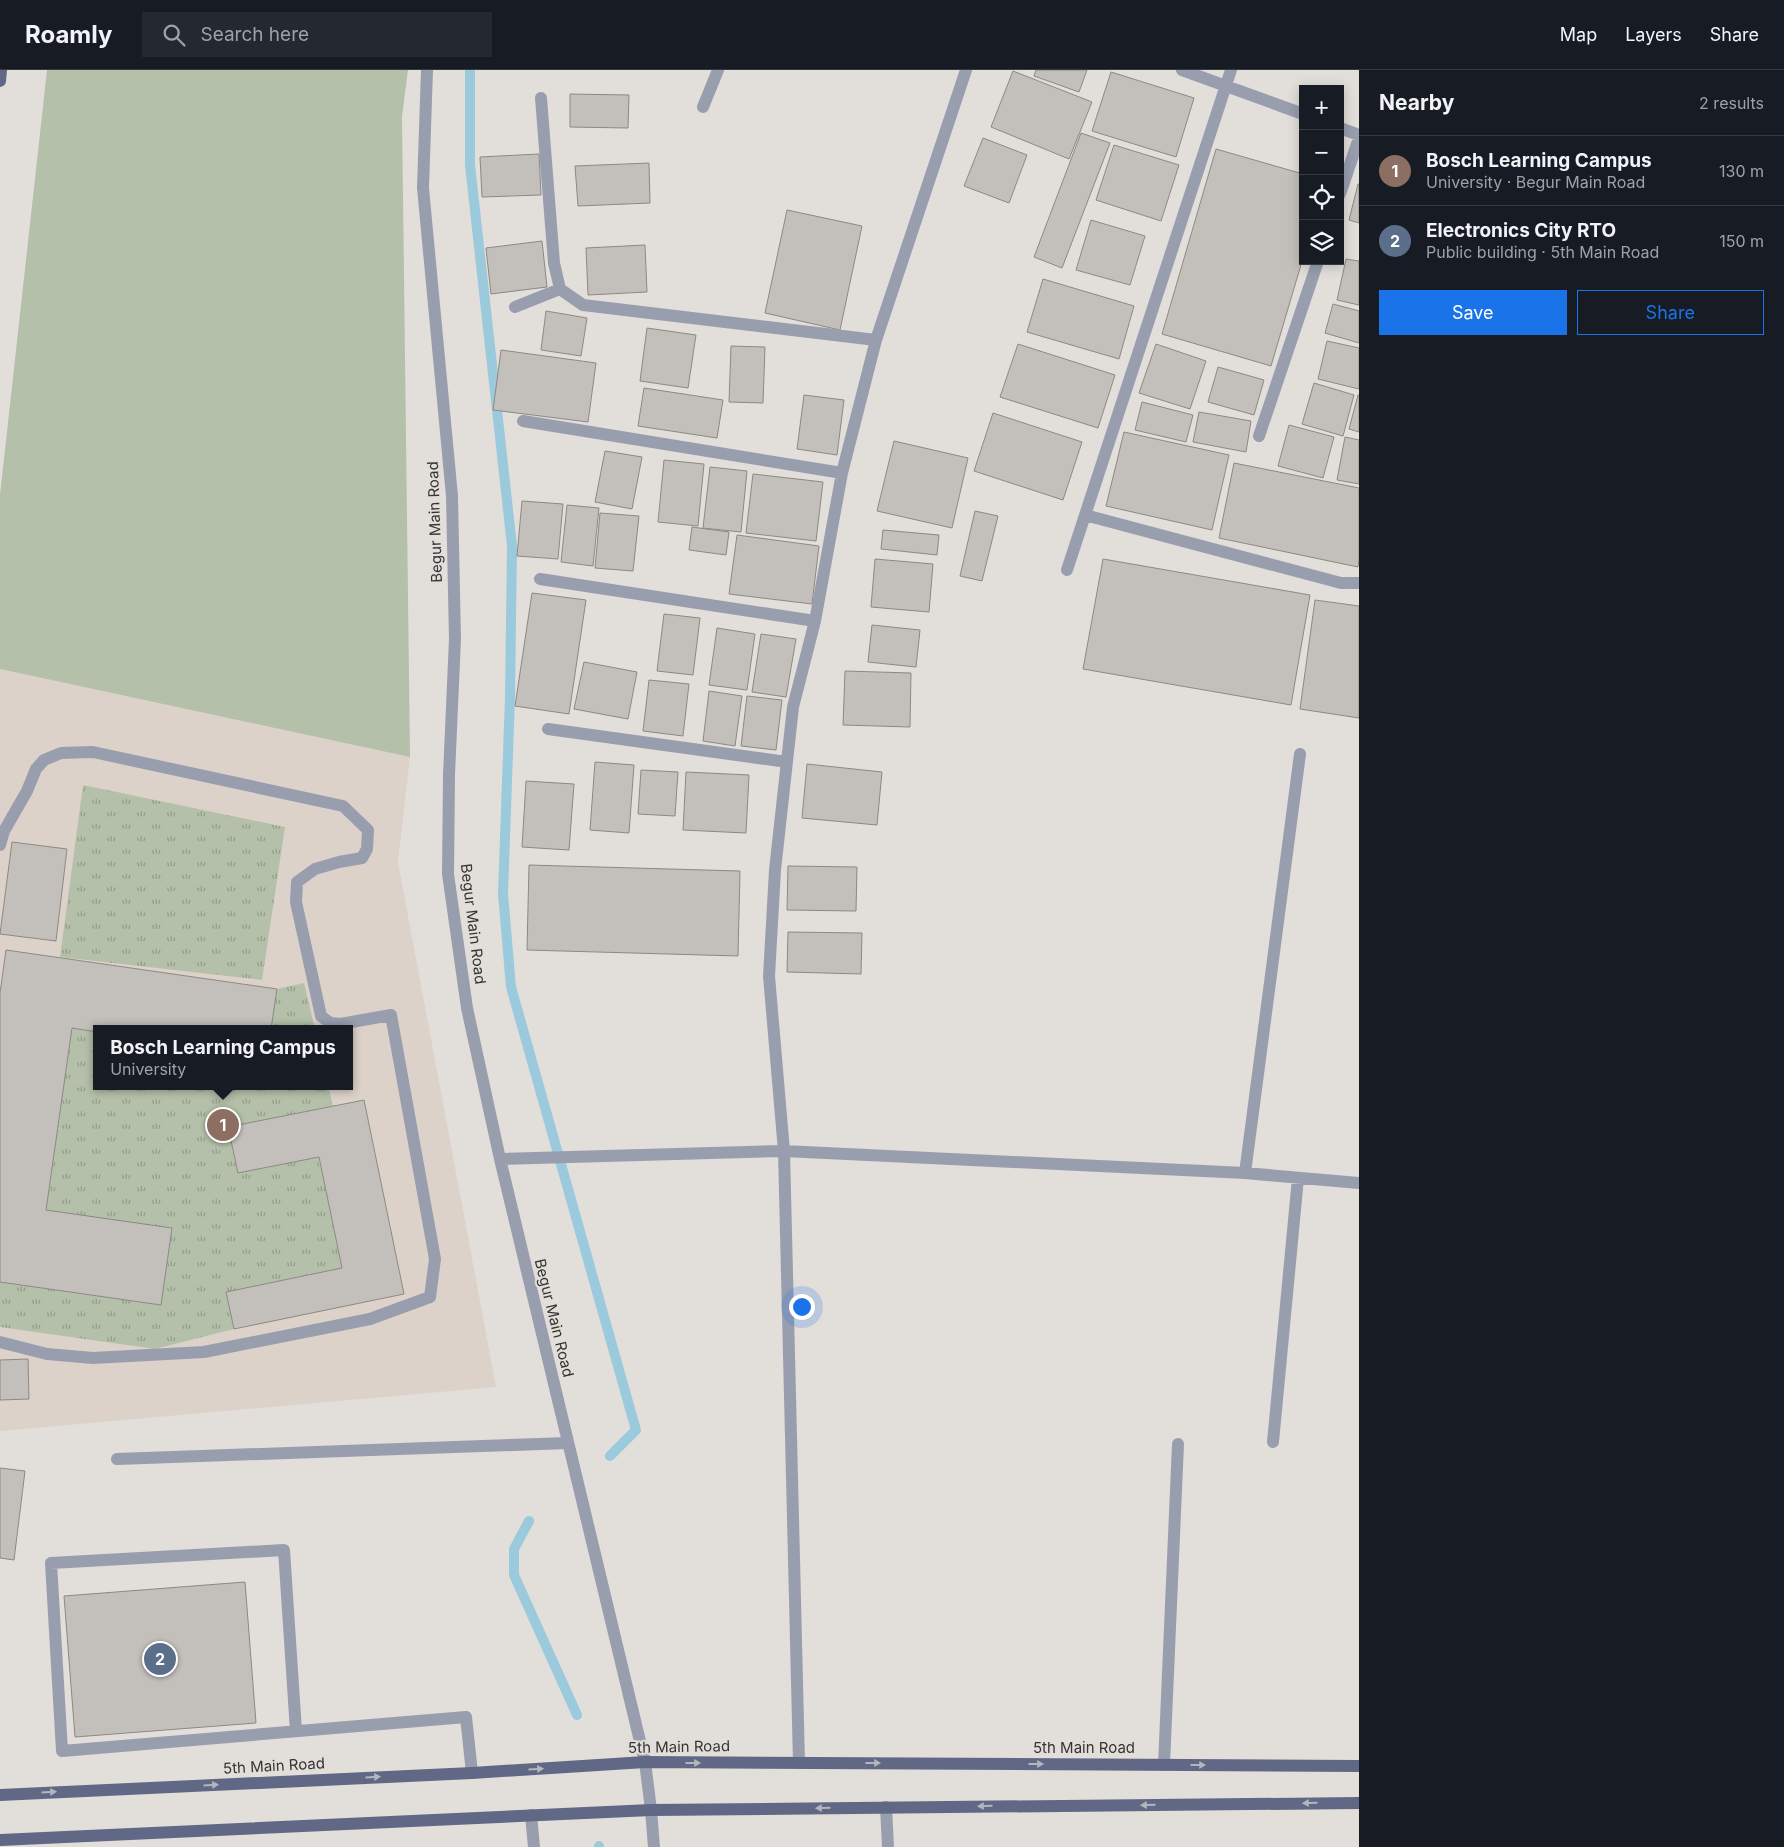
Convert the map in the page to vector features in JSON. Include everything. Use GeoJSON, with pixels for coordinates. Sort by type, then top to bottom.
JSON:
{"type":"FeatureCollection","features":[{"type":"Feature","properties":{"kind":"main road"},"geometry":{"type":"LineString","coordinates":[[0,81],[2,70]]}},
{"type":"Feature","properties":{"kind":"main road","name":"5th Main Road"},"geometry":{"type":"LineString","coordinates":[[0,1795],[472,1773],[645,1762],[1359,1766]]}},
{"type":"Feature","properties":{"kind":"main road"},"geometry":{"type":"LineString","coordinates":[[0,1840],[651,1810],[1359,1803]]}},
{"type":"Feature","properties":{"kind":"street","name":"Begur Main Road"},"geometry":{"type":"LineString","coordinates":[[427,70],[422,188],[452,506],[455,639],[449,775],[448,874],[467,1008],[500,1159],[645,1762],[654,1847]]}},
{"type":"Feature","properties":{"kind":"street"},"geometry":{"type":"LineString","coordinates":[[703,107],[718,70]]}},
{"type":"Feature","properties":{"kind":"street"},"geometry":{"type":"LineString","coordinates":[[799,1763],[784,1152],[770,976],[775,870],[793,707],[815,620],[842,473],[876,340],[966,70]]}},
{"type":"Feature","properties":{"kind":"street"},"geometry":{"type":"LineString","coordinates":[[1182,70],[1299,113]]}},
{"type":"Feature","properties":{"kind":"street"},"geometry":{"type":"LineString","coordinates":[[1067,570],[1231,70]]}},
{"type":"Feature","properties":{"kind":"street"},"geometry":{"type":"LineString","coordinates":[[541,98],[554,263],[560,289],[583,305],[876,340]]}},
{"type":"Feature","properties":{"kind":"street"},"geometry":{"type":"LineString","coordinates":[[1344,129],[1359,135]]}},
{"type":"Feature","properties":{"kind":"street"},"geometry":{"type":"LineString","coordinates":[[1344,182],[1359,138]]}},
{"type":"Feature","properties":{"kind":"street"},"geometry":{"type":"LineString","coordinates":[[1259,436],[1317,265]]}},
{"type":"Feature","properties":{"kind":"street"},"geometry":{"type":"LineString","coordinates":[[515,307],[560,289]]}},
{"type":"Feature","properties":{"kind":"street"},"geometry":{"type":"LineString","coordinates":[[523,421],[842,473]]}},
{"type":"Feature","properties":{"kind":"street"},"geometry":{"type":"LineString","coordinates":[[1084,515],[1341,583],[1359,583]]}},
{"type":"Feature","properties":{"kind":"street"},"geometry":{"type":"LineString","coordinates":[[540,579],[815,620]]}},
{"type":"Feature","properties":{"kind":"street"},"geometry":{"type":"LineString","coordinates":[[548,729],[787,762]]}},
{"type":"Feature","properties":{"kind":"street"},"geometry":{"type":"LineString","coordinates":[[0,845],[4,831],[36,769],[44,760],[61,753],[93,752],[343,806],[368,830],[367,849],[362,858],[339,862],[315,869],[309,873],[297,882],[296,902],[321,1016],[330,1023],[340,1024],[391,1016],[435,1259],[430,1297],[370,1319],[204,1352],[93,1358],[47,1354],[0,1342]]}},
{"type":"Feature","properties":{"kind":"street"},"geometry":{"type":"LineString","coordinates":[[1245,1174],[1300,754]]}},
{"type":"Feature","properties":{"kind":"street"},"geometry":{"type":"LineString","coordinates":[[500,1159],[784,1152],[1245,1174],[1359,1183]]}},
{"type":"Feature","properties":{"kind":"street"},"geometry":{"type":"LineString","coordinates":[[1273,1442],[1298,1178]]}},
{"type":"Feature","properties":{"kind":"street"},"geometry":{"type":"LineString","coordinates":[[117,1458],[568,1443]]}},
{"type":"Feature","properties":{"kind":"street"},"geometry":{"type":"LineString","coordinates":[[1164,1765],[1178,1444]]}},
{"type":"Feature","properties":{"kind":"street"},"geometry":{"type":"LineString","coordinates":[[296,1731],[284,1550],[51,1563],[62,1752],[466,1717],[472,1773]]}},
{"type":"Feature","properties":{"kind":"street"},"geometry":{"type":"LineString","coordinates":[[886,1808],[888,1847]]}},
{"type":"Feature","properties":{"kind":"street"},"geometry":{"type":"LineString","coordinates":[[531,1815],[534,1847]]}},
{"type":"Feature","properties":{"kind":"shaded area"},"geometry":{"type":"Polygon","coordinates":[[[0,669],[410,757],[398,862],[496,1387],[0,1431],[0,669]]]}},
{"type":"Feature","properties":{"kind":"green space"},"geometry":{"type":"Polygon","coordinates":[[[47,70],[408,70],[402,117],[410,757],[0,669],[0,495],[47,70]]]}},
{"type":"Feature","properties":{"kind":"green space"},"geometry":{"type":"Polygon","coordinates":[[[83,785],[285,827],[262,980],[60,957],[83,785]]]}},
{"type":"Feature","properties":{"kind":"green space"},"geometry":{"type":"Polygon","coordinates":[[[304,983],[314,1025],[272,1025],[277,989],[304,983]]]}},
{"type":"Feature","properties":{"kind":"green space"},"geometry":{"type":"Polygon","coordinates":[[[72,1028],[93,1031],[93,1090],[329,1090],[333,1106],[228,1128],[238,1173],[319,1157],[342,1268],[226,1292],[234,1329],[155,1349],[0,1327],[0,1282],[161,1305],[46,1210],[72,1028]]]}},
{"type":"Feature","properties":{"kind":"building"},"geometry":{"type":"Polygon","coordinates":[[[1036,70],[1087,70],[1079,92],[1034,76],[1036,70]]]}},
{"type":"Feature","properties":{"kind":"building"},"geometry":{"type":"Polygon","coordinates":[[[1013,71],[1092,102],[1069,159],[991,127],[1013,71]]]}},
{"type":"Feature","properties":{"kind":"building"},"geometry":{"type":"Polygon","coordinates":[[[1111,72],[1194,98],[1176,157],[1092,131],[1111,72]]]}},
{"type":"Feature","properties":{"kind":"building"},"geometry":{"type":"Polygon","coordinates":[[[570,94],[629,95],[628,128],[570,127],[570,94]]]}},
{"type":"Feature","properties":{"kind":"building"},"geometry":{"type":"Polygon","coordinates":[[[1081,133],[1110,143],[1062,268],[1034,257],[1081,133]]]}},
{"type":"Feature","properties":{"kind":"building"},"geometry":{"type":"Polygon","coordinates":[[[983,138],[1027,155],[1009,203],[964,186],[983,138]]]}},
{"type":"Feature","properties":{"kind":"building"},"geometry":{"type":"Polygon","coordinates":[[[1114,145],[1179,165],[1161,221],[1096,200],[1114,145]]]}},
{"type":"Feature","properties":{"kind":"building"},"geometry":{"type":"Polygon","coordinates":[[[1216,149],[1299,173],[1299,265],[1301,265],[1271,366],[1162,334],[1216,149]]]}},
{"type":"Feature","properties":{"kind":"building"},"geometry":{"type":"Polygon","coordinates":[[[539,154],[541,195],[482,197],[480,157],[539,154]]]}},
{"type":"Feature","properties":{"kind":"building"},"geometry":{"type":"Polygon","coordinates":[[[649,163],[650,203],[578,206],[575,166],[649,163]]]}},
{"type":"Feature","properties":{"kind":"building"},"geometry":{"type":"Polygon","coordinates":[[[1359,184],[1359,223],[1349,220],[1359,184]]]}},
{"type":"Feature","properties":{"kind":"building"},"geometry":{"type":"Polygon","coordinates":[[[787,210],[862,226],[840,330],[765,313],[787,210]]]}},
{"type":"Feature","properties":{"kind":"building"},"geometry":{"type":"Polygon","coordinates":[[[1091,220],[1145,236],[1130,285],[1076,270],[1091,220]]]}},
{"type":"Feature","properties":{"kind":"building"},"geometry":{"type":"Polygon","coordinates":[[[542,241],[547,287],[491,294],[486,248],[542,241]]]}},
{"type":"Feature","properties":{"kind":"building"},"geometry":{"type":"Polygon","coordinates":[[[645,245],[647,292],[588,295],[586,248],[645,245]]]}},
{"type":"Feature","properties":{"kind":"building"},"geometry":{"type":"Polygon","coordinates":[[[1346,259],[1359,261],[1359,305],[1337,300],[1346,259]]]}},
{"type":"Feature","properties":{"kind":"building"},"geometry":{"type":"Polygon","coordinates":[[[1043,279],[1134,306],[1119,359],[1027,332],[1043,279]]]}},
{"type":"Feature","properties":{"kind":"building"},"geometry":{"type":"Polygon","coordinates":[[[1333,304],[1359,311],[1359,343],[1325,333],[1333,304]]]}},
{"type":"Feature","properties":{"kind":"building"},"geometry":{"type":"Polygon","coordinates":[[[546,311],[587,318],[581,356],[541,350],[546,311]]]}},
{"type":"Feature","properties":{"kind":"building"},"geometry":{"type":"Polygon","coordinates":[[[647,328],[696,335],[688,388],[640,381],[647,328]]]}},
{"type":"Feature","properties":{"kind":"building"},"geometry":{"type":"Polygon","coordinates":[[[1327,341],[1359,348],[1359,389],[1318,379],[1327,341]]]}},
{"type":"Feature","properties":{"kind":"building"},"geometry":{"type":"Polygon","coordinates":[[[1018,344],[1115,375],[1098,428],[1000,397],[1018,344]]]}},
{"type":"Feature","properties":{"kind":"building"},"geometry":{"type":"Polygon","coordinates":[[[1156,344],[1206,361],[1190,409],[1139,393],[1156,344]]]}},
{"type":"Feature","properties":{"kind":"building"},"geometry":{"type":"Polygon","coordinates":[[[731,346],[765,347],[763,403],[729,402],[731,346]]]}},
{"type":"Feature","properties":{"kind":"building"},"geometry":{"type":"Polygon","coordinates":[[[501,350],[596,363],[588,422],[493,410],[501,350]]]}},
{"type":"Feature","properties":{"kind":"building"},"geometry":{"type":"Polygon","coordinates":[[[1218,367],[1264,380],[1254,415],[1208,402],[1218,367]]]}},
{"type":"Feature","properties":{"kind":"building"},"geometry":{"type":"Polygon","coordinates":[[[1314,383],[1354,395],[1343,436],[1302,424],[1314,383]]]}},
{"type":"Feature","properties":{"kind":"building"},"geometry":{"type":"Polygon","coordinates":[[[644,388],[723,400],[717,438],[638,426],[644,388]]]}},
{"type":"Feature","properties":{"kind":"building"},"geometry":{"type":"Polygon","coordinates":[[[804,395],[844,400],[837,455],[797,449],[804,395]]]}},
{"type":"Feature","properties":{"kind":"building"},"geometry":{"type":"Polygon","coordinates":[[[1359,395],[1359,432],[1349,429],[1359,395]]]}},
{"type":"Feature","properties":{"kind":"building"},"geometry":{"type":"Polygon","coordinates":[[[1142,402],[1193,415],[1186,442],[1135,430],[1142,402]]]}},
{"type":"Feature","properties":{"kind":"building"},"geometry":{"type":"Polygon","coordinates":[[[1199,412],[1251,421],[1246,452],[1193,442],[1199,412]]]}},
{"type":"Feature","properties":{"kind":"building"},"geometry":{"type":"Polygon","coordinates":[[[993,413],[1082,442],[1063,500],[974,471],[993,413]]]}},
{"type":"Feature","properties":{"kind":"building"},"geometry":{"type":"Polygon","coordinates":[[[1289,425],[1334,437],[1323,478],[1278,466],[1289,425]]]}},
{"type":"Feature","properties":{"kind":"building"},"geometry":{"type":"Polygon","coordinates":[[[1124,432],[1229,455],[1212,530],[1106,506],[1124,432]]]}},
{"type":"Feature","properties":{"kind":"building"},"geometry":{"type":"Polygon","coordinates":[[[1345,437],[1359,440],[1359,484],[1337,480],[1345,437]]]}},
{"type":"Feature","properties":{"kind":"building"},"geometry":{"type":"Polygon","coordinates":[[[894,441],[968,458],[952,528],[877,511],[894,441]]]}},
{"type":"Feature","properties":{"kind":"building"},"geometry":{"type":"Polygon","coordinates":[[[605,451],[642,457],[632,509],[595,502],[605,451]]]}},
{"type":"Feature","properties":{"kind":"building"},"geometry":{"type":"Polygon","coordinates":[[[664,460],[704,464],[698,526],[658,522],[664,460]]]}},
{"type":"Feature","properties":{"kind":"building"},"geometry":{"type":"Polygon","coordinates":[[[1234,463],[1359,488],[1358,567],[1219,538],[1234,463]]]}},
{"type":"Feature","properties":{"kind":"building"},"geometry":{"type":"Polygon","coordinates":[[[710,467],[747,471],[741,532],[703,528],[710,467]]]}},
{"type":"Feature","properties":{"kind":"building"},"geometry":{"type":"Polygon","coordinates":[[[753,474],[823,482],[816,541],[746,533],[753,474]]]}},
{"type":"Feature","properties":{"kind":"building"},"geometry":{"type":"Polygon","coordinates":[[[522,501],[563,504],[558,559],[517,556],[522,501]]]}},
{"type":"Feature","properties":{"kind":"building"},"geometry":{"type":"Polygon","coordinates":[[[567,505],[599,508],[593,566],[561,562],[567,505]]]}},
{"type":"Feature","properties":{"kind":"building"},"geometry":{"type":"Polygon","coordinates":[[[975,511],[998,516],[982,581],[960,576],[975,511]]]}},
{"type":"Feature","properties":{"kind":"building"},"geometry":{"type":"Polygon","coordinates":[[[600,513],[639,516],[633,571],[595,568],[600,513]]]}},
{"type":"Feature","properties":{"kind":"building"},"geometry":{"type":"Polygon","coordinates":[[[692,527],[729,532],[726,555],[689,550],[692,527]]]}},
{"type":"Feature","properties":{"kind":"building"},"geometry":{"type":"Polygon","coordinates":[[[883,530],[939,535],[937,555],[881,549],[883,530]]]}},
{"type":"Feature","properties":{"kind":"building"},"geometry":{"type":"Polygon","coordinates":[[[737,535],[819,546],[812,604],[729,594],[737,535]]]}},
{"type":"Feature","properties":{"kind":"building"},"geometry":{"type":"Polygon","coordinates":[[[875,559],[933,564],[929,612],[871,607],[875,559]]]}},
{"type":"Feature","properties":{"kind":"building"},"geometry":{"type":"Polygon","coordinates":[[[1103,559],[1310,595],[1291,705],[1083,669],[1103,559]]]}},
{"type":"Feature","properties":{"kind":"building"},"geometry":{"type":"Polygon","coordinates":[[[532,593],[586,600],[569,714],[515,706],[532,593]]]}},
{"type":"Feature","properties":{"kind":"building"},"geometry":{"type":"Polygon","coordinates":[[[1315,600],[1359,606],[1359,718],[1300,709],[1315,600]]]}},
{"type":"Feature","properties":{"kind":"building"},"geometry":{"type":"Polygon","coordinates":[[[664,614],[700,618],[693,675],[657,671],[664,614]]]}},
{"type":"Feature","properties":{"kind":"building"},"geometry":{"type":"Polygon","coordinates":[[[872,625],[920,630],[916,667],[868,662],[872,625]]]}},
{"type":"Feature","properties":{"kind":"building"},"geometry":{"type":"Polygon","coordinates":[[[717,628],[755,634],[747,690],[709,685],[717,628]]]}},
{"type":"Feature","properties":{"kind":"building"},"geometry":{"type":"Polygon","coordinates":[[[761,634],[796,639],[786,697],[752,692],[761,634]]]}},
{"type":"Feature","properties":{"kind":"building"},"geometry":{"type":"Polygon","coordinates":[[[584,662],[637,672],[628,719],[574,709],[584,662]]]}},
{"type":"Feature","properties":{"kind":"building"},"geometry":{"type":"Polygon","coordinates":[[[845,671],[911,673],[910,727],[843,725],[845,671]]]}},
{"type":"Feature","properties":{"kind":"building"},"geometry":{"type":"Polygon","coordinates":[[[649,680],[689,684],[683,736],[643,731],[649,680]]]}},
{"type":"Feature","properties":{"kind":"building"},"geometry":{"type":"Polygon","coordinates":[[[709,691],[742,696],[735,746],[703,741],[709,691]]]}},
{"type":"Feature","properties":{"kind":"building"},"geometry":{"type":"Polygon","coordinates":[[[747,696],[782,700],[776,750],[741,746],[747,696]]]}},
{"type":"Feature","properties":{"kind":"building"},"geometry":{"type":"Polygon","coordinates":[[[595,762],[634,765],[629,833],[590,830],[595,762]]]}},
{"type":"Feature","properties":{"kind":"building"},"geometry":{"type":"Polygon","coordinates":[[[807,764],[882,772],[877,825],[802,818],[807,764]]]}},
{"type":"Feature","properties":{"kind":"building"},"geometry":{"type":"Polygon","coordinates":[[[641,770],[678,772],[675,816],[638,814],[641,770]]]}},
{"type":"Feature","properties":{"kind":"building"},"geometry":{"type":"Polygon","coordinates":[[[686,772],[749,775],[746,833],[683,830],[686,772]]]}},
{"type":"Feature","properties":{"kind":"building"},"geometry":{"type":"Polygon","coordinates":[[[526,781],[574,784],[569,850],[522,847],[526,781]]]}},
{"type":"Feature","properties":{"kind":"building"},"geometry":{"type":"Polygon","coordinates":[[[12,842],[67,849],[56,941],[0,934],[12,842]]]}},
{"type":"Feature","properties":{"kind":"building"},"geometry":{"type":"Polygon","coordinates":[[[529,865],[740,871],[738,956],[527,950],[529,865]]]}},
{"type":"Feature","properties":{"kind":"building"},"geometry":{"type":"Polygon","coordinates":[[[788,866],[857,867],[856,911],[787,910],[788,866]]]}},
{"type":"Feature","properties":{"kind":"building"},"geometry":{"type":"Polygon","coordinates":[[[788,932],[862,933],[861,974],[787,972],[788,932]]]}},
{"type":"Feature","properties":{"kind":"building"},"geometry":{"type":"Polygon","coordinates":[[[6,950],[277,989],[272,1025],[93,1025],[93,1031],[72,1028],[46,1210],[172,1228],[161,1305],[0,1282],[0,993],[6,950]]]}},
{"type":"Feature","properties":{"kind":"building"},"geometry":{"type":"Polygon","coordinates":[[[364,1100],[404,1294],[234,1329],[226,1292],[342,1268],[319,1157],[238,1173],[228,1127],[364,1100]]]}},
{"type":"Feature","properties":{"kind":"building"},"geometry":{"type":"Polygon","coordinates":[[[28,1359],[29,1399],[0,1400],[0,1360],[28,1359]]]}},
{"type":"Feature","properties":{"kind":"building"},"geometry":{"type":"Polygon","coordinates":[[[0,1468],[25,1471],[14,1560],[0,1558],[0,1468]]]}},
{"type":"Feature","properties":{"kind":"building"},"geometry":{"type":"Polygon","coordinates":[[[245,1582],[256,1723],[75,1737],[64,1596],[245,1582]]]}},
{"type":"Feature","properties":{"kind":"waterway"},"geometry":{"type":"LineString","coordinates":[[470,70],[470,165],[512,546],[510,697],[503,894],[511,987],[636,1430],[610,1456]]}},
{"type":"Feature","properties":{"kind":"waterway"},"geometry":{"type":"LineString","coordinates":[[529,1521],[514,1549],[514,1575],[577,1715]]}},
{"type":"Feature","properties":{"kind":"place","name":"Bosch Learning Campus"},"geometry":{"type":"Point","coordinates":[223,1125]}},
{"type":"Feature","properties":{"kind":"place","name":"Electronics City RTO"},"geometry":{"type":"Point","coordinates":[160,1659]}}]}
